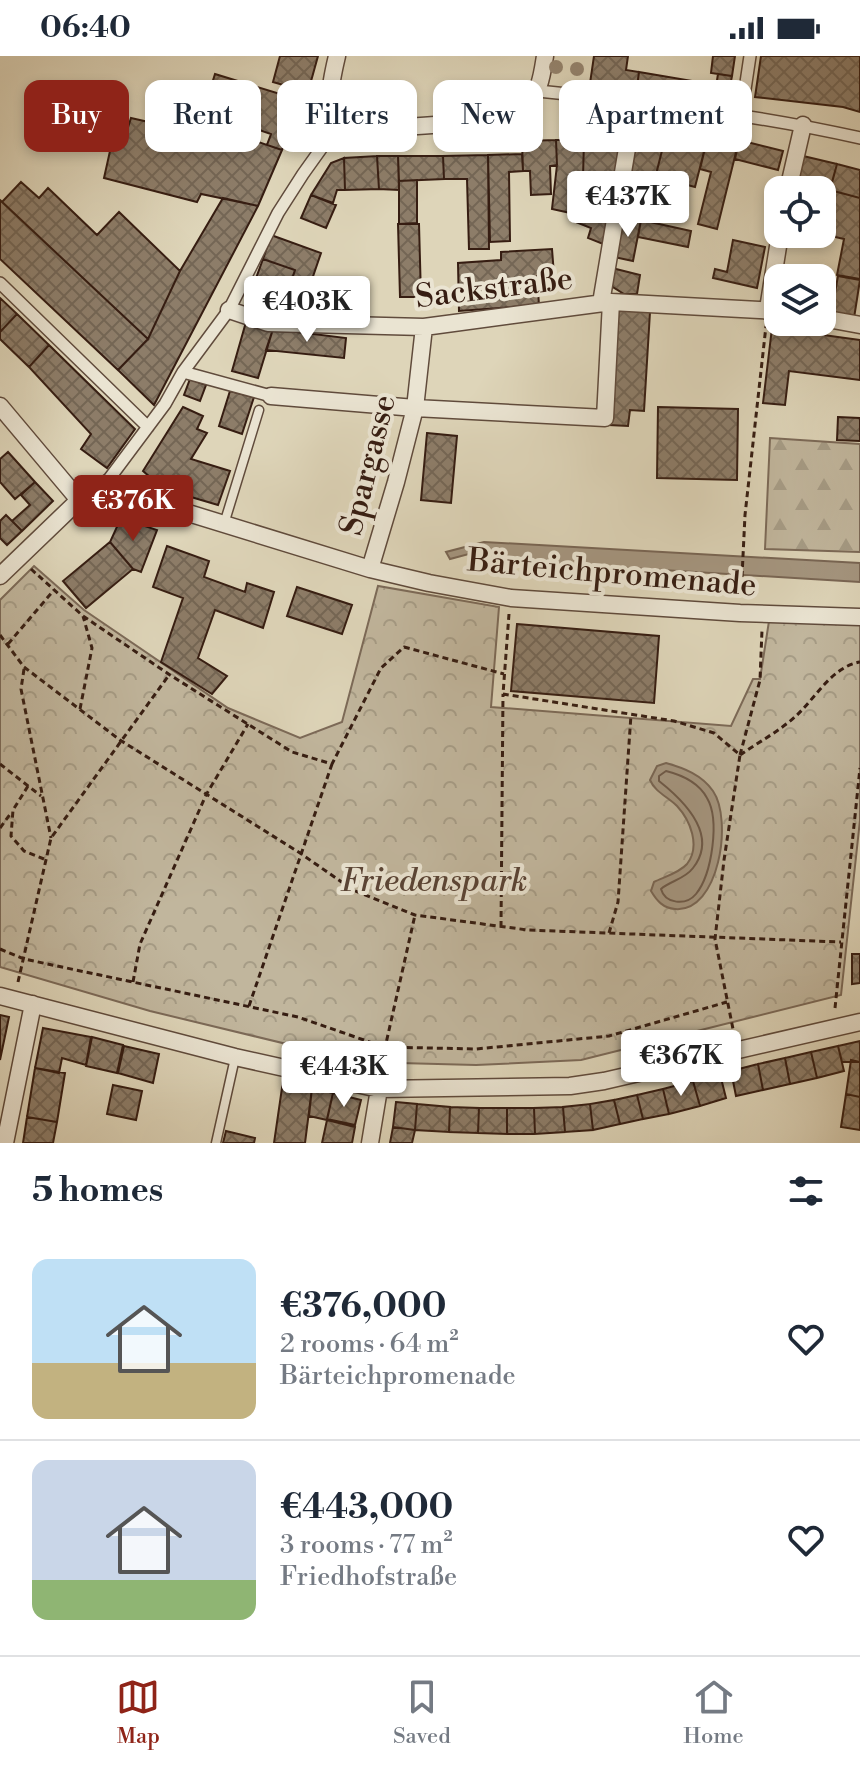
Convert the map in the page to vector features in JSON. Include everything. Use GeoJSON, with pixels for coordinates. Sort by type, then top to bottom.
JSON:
{"type":"FeatureCollection","features":[{"type":"Feature","properties":{"kind":"street"},"geometry":{"type":"LineString","coordinates":[[332,80],[337,56]]}},
{"type":"Feature","properties":{"kind":"street"},"geometry":{"type":"LineString","coordinates":[[540,80],[545,56]]}},
{"type":"Feature","properties":{"kind":"street"},"geometry":{"type":"LineString","coordinates":[[746,80],[750,56]]}},
{"type":"Feature","properties":{"kind":"street"},"geometry":{"type":"LineString","coordinates":[[752,118],[860,138]]}},
{"type":"Feature","properties":{"kind":"street"},"geometry":{"type":"LineString","coordinates":[[791,176],[803,125]]}},
{"type":"Feature","properties":{"kind":"street"},"geometry":{"type":"LineString","coordinates":[[0,576],[79,500],[109,479],[229,310],[278,213],[319,152]]}},
{"type":"Feature","properties":{"kind":"street"},"geometry":{"type":"LineString","coordinates":[[183,372],[271,396],[415,408],[605,418],[606,302],[628,152]]}},
{"type":"Feature","properties":{"kind":"street"},"geometry":{"type":"LineString","coordinates":[[0,283],[148,427]]}},
{"type":"Feature","properties":{"kind":"street","name":"Sackstraße"},"geometry":{"type":"LineString","coordinates":[[229,310],[268,323],[424,327],[606,302],[764,310]]}},
{"type":"Feature","properties":{"kind":"street"},"geometry":{"type":"LineString","coordinates":[[836,321],[860,325]]}},
{"type":"Feature","properties":{"kind":"street","name":"Spargasse"},"geometry":{"type":"LineString","coordinates":[[370,569],[390,507],[415,408],[424,327]]}},
{"type":"Feature","properties":{"kind":"street"},"geometry":{"type":"LineString","coordinates":[[0,406],[79,500]]}},
{"type":"Feature","properties":{"kind":"street","name":"Bärteichpromenade"},"geometry":{"type":"LineString","coordinates":[[79,500],[133,496],[370,569],[511,598],[860,617]]}},
{"type":"Feature","properties":{"kind":"street"},"geometry":{"type":"LineString","coordinates":[[4,989],[33,1004],[235,1057],[379,1082],[538,1087],[604,1081],[860,1022]]}},
{"type":"Feature","properties":{"kind":"street"},"geometry":{"type":"LineString","coordinates":[[5,1143],[33,1004]]}},
{"type":"Feature","properties":{"kind":"street"},"geometry":{"type":"LineString","coordinates":[[370,1143],[379,1082]]}},
{"type":"Feature","properties":{"kind":"lane"},"geometry":{"type":"LineString","coordinates":[[224,524],[259,410]]}},
{"type":"Feature","properties":{"kind":"lane"},"geometry":{"type":"LineString","coordinates":[[216,1143],[235,1057]]}},
{"type":"Feature","properties":{"kind":"path"},"geometry":{"type":"LineString","coordinates":[[741,589],[744,537],[770,336]]}},
{"type":"Feature","properties":{"kind":"path"},"geometry":{"type":"LineString","coordinates":[[28,567],[83,616],[170,675],[292,752],[332,764]]}},
{"type":"Feature","properties":{"kind":"path"},"geometry":{"type":"LineString","coordinates":[[8,644],[54,590]]}},
{"type":"Feature","properties":{"kind":"path"},"geometry":{"type":"LineString","coordinates":[[501,927],[503,694],[511,598]]}},
{"type":"Feature","properties":{"kind":"path"},"geometry":{"type":"LineString","coordinates":[[734,1034],[715,939],[740,755],[760,680],[763,614]]}},
{"type":"Feature","properties":{"kind":"path"},"geometry":{"type":"LineString","coordinates":[[80,709],[92,648],[83,616]]}},
{"type":"Feature","properties":{"kind":"path"},"geometry":{"type":"LineString","coordinates":[[0,635],[24,667],[120,740],[300,853],[353,890],[415,915],[501,927],[609,934],[841,942]]}},
{"type":"Feature","properties":{"kind":"path"},"geometry":{"type":"LineString","coordinates":[[249,1007],[332,764],[381,668],[404,647],[504,674]]}},
{"type":"Feature","properties":{"kind":"path"},"geometry":{"type":"LineString","coordinates":[[740,755],[796,716],[832,676],[860,662]]}},
{"type":"Feature","properties":{"kind":"path"},"geometry":{"type":"LineString","coordinates":[[24,667],[21,689],[51,838]]}},
{"type":"Feature","properties":{"kind":"path"},"geometry":{"type":"LineString","coordinates":[[4,989],[18,985],[51,838],[170,675]]}},
{"type":"Feature","properties":{"kind":"path"},"geometry":{"type":"LineString","coordinates":[[503,694],[674,721],[714,733],[740,755]]}},
{"type":"Feature","properties":{"kind":"path"},"geometry":{"type":"LineString","coordinates":[[609,934],[618,902],[631,715]]}},
{"type":"Feature","properties":{"kind":"path"},"geometry":{"type":"LineString","coordinates":[[133,982],[140,944],[206,795],[248,724]]}},
{"type":"Feature","properties":{"kind":"path"},"geometry":{"type":"LineString","coordinates":[[0,764],[43,798]]}},
{"type":"Feature","properties":{"kind":"path"},"geometry":{"type":"LineString","coordinates":[[847,1006],[835,1008],[860,768]]}},
{"type":"Feature","properties":{"kind":"path"},"geometry":{"type":"LineString","coordinates":[[0,828],[28,786]]}},
{"type":"Feature","properties":{"kind":"path"},"geometry":{"type":"LineString","coordinates":[[13,810],[11,836],[24,851],[46,860]]}},
{"type":"Feature","properties":{"kind":"path"},"geometry":{"type":"LineString","coordinates":[[379,1082],[384,1047],[415,915]]}},
{"type":"Feature","properties":{"kind":"path"},"geometry":{"type":"LineString","coordinates":[[0,949],[24,959],[298,1017],[384,1047],[476,1049],[609,1036],[727,1002]]}},
{"type":"Feature","properties":{"kind":"green space"},"geometry":{"type":"Polygon","coordinates":[[[770,438],[860,444],[860,552],[765,549],[770,438]]]}},
{"type":"Feature","properties":{"kind":"green space","name":"Friedenspark"},"geometry":{"type":"Polygon","coordinates":[[[34,566],[84,610],[228,708],[300,738],[342,722],[378,586],[499,607],[491,707],[731,726],[753,679],[760,679],[769,621],[860,625],[860,820],[841,995],[581,1060],[476,1065],[361,1062],[150,1011],[0,967],[0,600],[34,566]]]}},
{"type":"Feature","properties":{"kind":"water"},"geometry":{"type":"Polygon","coordinates":[[[484,542],[860,563],[860,582],[483,559],[476,552],[450,559],[446,552],[484,542]]]}},
{"type":"Feature","properties":{"kind":"water"},"geometry":{"type":"Polygon","coordinates":[[[666,763],[692,773],[709,785],[719,805],[722,822],[718,862],[712,881],[702,896],[690,906],[675,909],[661,903],[651,891],[654,882],[687,864],[693,849],[686,818],[650,780],[657,766],[666,763]]]}},
{"type":"Feature","properties":{"kind":"building"},"geometry":{"type":"Polygon","coordinates":[[[280,56],[318,56],[311,80],[273,82],[280,56]]]}},
{"type":"Feature","properties":{"kind":"building"},"geometry":{"type":"Polygon","coordinates":[[[594,56],[628,56],[626,70],[639,72],[638,80],[590,80],[594,56]]]}},
{"type":"Feature","properties":{"kind":"building"},"geometry":{"type":"Polygon","coordinates":[[[713,56],[735,56],[732,76],[711,73],[713,56]]]}},
{"type":"Feature","properties":{"kind":"building"},"geometry":{"type":"Polygon","coordinates":[[[761,56],[860,56],[860,112],[843,107],[755,97],[761,56]]]}},
{"type":"Feature","properties":{"kind":"building"},"geometry":{"type":"Polygon","coordinates":[[[639,72],[686,80],[638,80],[639,72]]]}},
{"type":"Feature","properties":{"kind":"building"},"geometry":{"type":"Polygon","coordinates":[[[215,74],[234,80],[213,80],[215,74]]]}},
{"type":"Feature","properties":{"kind":"building"},"geometry":{"type":"Polygon","coordinates":[[[718,74],[732,76],[731,80],[717,80],[718,74]]]}},
{"type":"Feature","properties":{"kind":"building"},"geometry":{"type":"Polygon","coordinates":[[[261,88],[277,93],[277,148],[267,145],[271,134],[261,131],[261,88]]]}},
{"type":"Feature","properties":{"kind":"building"},"geometry":{"type":"Polygon","coordinates":[[[131,118],[145,121],[145,152],[261,152],[261,143],[281,152],[258,206],[201,194],[197,202],[104,178],[110,152],[129,152],[131,118]]]}},
{"type":"Feature","properties":{"kind":"building"},"geometry":{"type":"Polygon","coordinates":[[[543,140],[556,140],[557,165],[550,166],[551,194],[531,195],[530,171],[523,171],[522,152],[543,152],[543,140]]]}},
{"type":"Feature","properties":{"kind":"building"},"geometry":{"type":"Polygon","coordinates":[[[556,140],[559,140],[559,152],[584,152],[583,178],[575,214],[552,209],[557,165],[556,140]]]}},
{"type":"Feature","properties":{"kind":"building"},"geometry":{"type":"Polygon","coordinates":[[[752,143],[783,151],[778,170],[735,159],[736,152],[752,152],[752,143]]]}},
{"type":"Feature","properties":{"kind":"building"},"geometry":{"type":"Polygon","coordinates":[[[584,152],[621,152],[613,211],[603,244],[588,238],[591,228],[573,221],[581,191],[602,197],[602,181],[583,178],[584,152]]]}},
{"type":"Feature","properties":{"kind":"building"},"geometry":{"type":"Polygon","coordinates":[[[634,152],[662,152],[649,202],[627,198],[634,152]]]}},
{"type":"Feature","properties":{"kind":"building"},"geometry":{"type":"Polygon","coordinates":[[[662,152],[704,152],[695,187],[676,182],[668,215],[647,210],[662,152]]]}},
{"type":"Feature","properties":{"kind":"building"},"geometry":{"type":"Polygon","coordinates":[[[704,152],[736,152],[717,229],[698,224],[711,172],[700,169],[704,152]]]}},
{"type":"Feature","properties":{"kind":"building"},"geometry":{"type":"Polygon","coordinates":[[[522,154],[523,171],[509,172],[510,241],[490,242],[488,155],[522,154]]]}},
{"type":"Feature","properties":{"kind":"building"},"geometry":{"type":"Polygon","coordinates":[[[488,155],[489,249],[469,249],[467,179],[444,179],[443,156],[488,155]]]}},
{"type":"Feature","properties":{"kind":"building"},"geometry":{"type":"Polygon","coordinates":[[[799,155],[837,164],[834,176],[794,176],[799,155]]]}},
{"type":"Feature","properties":{"kind":"building"},"geometry":{"type":"Polygon","coordinates":[[[377,156],[379,189],[345,190],[344,158],[377,156]]]}},
{"type":"Feature","properties":{"kind":"building"},"geometry":{"type":"Polygon","coordinates":[[[377,156],[398,156],[399,190],[379,189],[377,156]]]}},
{"type":"Feature","properties":{"kind":"building"},"geometry":{"type":"Polygon","coordinates":[[[398,156],[443,156],[444,179],[399,181],[398,156]]]}},
{"type":"Feature","properties":{"kind":"building"},"geometry":{"type":"Polygon","coordinates":[[[344,158],[345,190],[337,190],[333,203],[311,195],[331,163],[344,158]]]}},
{"type":"Feature","properties":{"kind":"building"},"geometry":{"type":"Polygon","coordinates":[[[837,164],[860,170],[860,198],[836,192],[834,176],[837,164]]]}},
{"type":"Feature","properties":{"kind":"building"},"geometry":{"type":"Polygon","coordinates":[[[417,180],[417,223],[399,224],[399,181],[417,180]]]}},
{"type":"Feature","properties":{"kind":"building"},"geometry":{"type":"Polygon","coordinates":[[[21,182],[39,198],[48,188],[97,235],[119,212],[180,271],[148,339],[2,202],[21,182]]]}},
{"type":"Feature","properties":{"kind":"building"},"geometry":{"type":"Polygon","coordinates":[[[836,192],[860,198],[860,279],[837,275],[844,239],[836,237],[836,192]]]}},
{"type":"Feature","properties":{"kind":"building"},"geometry":{"type":"Polygon","coordinates":[[[311,195],[336,205],[326,228],[301,218],[311,195]]]}},
{"type":"Feature","properties":{"kind":"building"},"geometry":{"type":"Polygon","coordinates":[[[223,198],[258,206],[154,405],[118,370],[148,339],[180,271],[223,198]]]}},
{"type":"Feature","properties":{"kind":"building"},"geometry":{"type":"Polygon","coordinates":[[[0,200],[148,339],[118,370],[0,259],[0,200]]]}},
{"type":"Feature","properties":{"kind":"building"},"geometry":{"type":"Polygon","coordinates":[[[623,217],[641,220],[633,261],[614,257],[623,217]]]}},
{"type":"Feature","properties":{"kind":"building"},"geometry":{"type":"Polygon","coordinates":[[[641,220],[691,231],[688,247],[638,237],[641,220]]]}},
{"type":"Feature","properties":{"kind":"building"},"geometry":{"type":"Polygon","coordinates":[[[398,224],[419,224],[421,297],[400,297],[398,224]]]}},
{"type":"Feature","properties":{"kind":"building"},"geometry":{"type":"Polygon","coordinates":[[[271,235],[321,253],[307,294],[289,288],[295,270],[263,259],[271,235]]]}},
{"type":"Feature","properties":{"kind":"building"},"geometry":{"type":"Polygon","coordinates":[[[733,240],[765,248],[757,288],[713,278],[715,269],[727,272],[733,240]]]}},
{"type":"Feature","properties":{"kind":"building"},"geometry":{"type":"Polygon","coordinates":[[[552,249],[554,275],[537,276],[539,305],[459,311],[458,263],[501,260],[501,252],[552,249]]]}},
{"type":"Feature","properties":{"kind":"building"},"geometry":{"type":"Polygon","coordinates":[[[263,259],[295,270],[289,288],[307,294],[306,314],[273,312],[247,303],[263,259]]]}},
{"type":"Feature","properties":{"kind":"building"},"geometry":{"type":"Polygon","coordinates":[[[612,268],[640,275],[637,294],[624,294],[608,284],[612,268]]]}},
{"type":"Feature","properties":{"kind":"building"},"geometry":{"type":"Polygon","coordinates":[[[838,276],[860,280],[854,318],[836,315],[838,276]]]}},
{"type":"Feature","properties":{"kind":"building"},"geometry":{"type":"Polygon","coordinates":[[[0,298],[17,314],[0,332],[0,298]]]}},
{"type":"Feature","properties":{"kind":"building"},"geometry":{"type":"Polygon","coordinates":[[[617,310],[650,312],[644,411],[630,410],[628,426],[609,425],[617,310]]]}},
{"type":"Feature","properties":{"kind":"building"},"geometry":{"type":"Polygon","coordinates":[[[17,314],[49,345],[29,367],[0,339],[0,332],[17,314]]]}},
{"type":"Feature","properties":{"kind":"building"},"geometry":{"type":"Polygon","coordinates":[[[246,322],[273,329],[258,378],[232,371],[246,322]]]}},
{"type":"Feature","properties":{"kind":"building"},"geometry":{"type":"Polygon","coordinates":[[[273,329],[346,338],[344,358],[266,350],[273,329]]]}},
{"type":"Feature","properties":{"kind":"building"},"geometry":{"type":"Polygon","coordinates":[[[771,336],[831,336],[860,340],[860,380],[789,371],[785,405],[763,403],[771,336]]]}},
{"type":"Feature","properties":{"kind":"building"},"geometry":{"type":"Polygon","coordinates":[[[49,345],[135,429],[107,468],[81,449],[91,434],[29,367],[49,345]]]}},
{"type":"Feature","properties":{"kind":"building"},"geometry":{"type":"Polygon","coordinates":[[[190,379],[206,385],[200,401],[184,395],[190,379]]]}},
{"type":"Feature","properties":{"kind":"building"},"geometry":{"type":"Polygon","coordinates":[[[230,391],[254,397],[242,434],[219,426],[230,391]]]}},
{"type":"Feature","properties":{"kind":"building"},"geometry":{"type":"Polygon","coordinates":[[[183,407],[203,416],[197,429],[207,433],[191,459],[230,471],[218,505],[164,489],[143,471],[183,407]]]}},
{"type":"Feature","properties":{"kind":"building"},"geometry":{"type":"Polygon","coordinates":[[[658,407],[738,409],[737,480],[657,478],[658,407]]]}},
{"type":"Feature","properties":{"kind":"building"},"geometry":{"type":"Polygon","coordinates":[[[838,417],[860,418],[860,441],[837,440],[838,417]]]}},
{"type":"Feature","properties":{"kind":"building"},"geometry":{"type":"Polygon","coordinates":[[[427,433],[457,436],[451,503],[421,500],[427,433]]]}},
{"type":"Feature","properties":{"kind":"building"},"geometry":{"type":"Polygon","coordinates":[[[8,452],[35,482],[15,499],[0,482],[0,459],[8,452]]]}},
{"type":"Feature","properties":{"kind":"building"},"geometry":{"type":"Polygon","coordinates":[[[35,482],[53,501],[22,531],[12,521],[30,505],[21,495],[35,482]]]}},
{"type":"Feature","properties":{"kind":"building"},"geometry":{"type":"Polygon","coordinates":[[[6,515],[22,531],[7,545],[0,538],[0,521],[6,515]]]}},
{"type":"Feature","properties":{"kind":"building"},"geometry":{"type":"Polygon","coordinates":[[[121,518],[157,530],[141,572],[133,569],[110,542],[121,518]]]}},
{"type":"Feature","properties":{"kind":"building"},"geometry":{"type":"Polygon","coordinates":[[[110,542],[133,569],[86,608],[63,581],[110,542]]]}},
{"type":"Feature","properties":{"kind":"building"},"geometry":{"type":"Polygon","coordinates":[[[167,546],[209,561],[204,577],[245,592],[247,583],[274,592],[263,628],[215,610],[198,658],[227,676],[212,694],[161,662],[183,598],[153,587],[167,546]]]}},
{"type":"Feature","properties":{"kind":"building"},"geometry":{"type":"Polygon","coordinates":[[[297,587],[352,605],[342,634],[287,616],[297,587]]]}},
{"type":"Feature","properties":{"kind":"building"},"geometry":{"type":"Polygon","coordinates":[[[517,624],[659,636],[654,703],[511,691],[517,624]]]}},
{"type":"Feature","properties":{"kind":"building"},"geometry":{"type":"Polygon","coordinates":[[[852,954],[860,954],[860,983],[852,984],[852,954]]]}},
{"type":"Feature","properties":{"kind":"building"},"geometry":{"type":"Polygon","coordinates":[[[0,1015],[9,1017],[0,1060],[0,1015]]]}},
{"type":"Feature","properties":{"kind":"building"},"geometry":{"type":"Polygon","coordinates":[[[43,1028],[91,1037],[86,1065],[62,1058],[59,1073],[35,1068],[43,1028]]]}},
{"type":"Feature","properties":{"kind":"building"},"geometry":{"type":"Polygon","coordinates":[[[92,1037],[123,1045],[117,1073],[86,1066],[92,1037]]]}},
{"type":"Feature","properties":{"kind":"building"},"geometry":{"type":"Polygon","coordinates":[[[860,1041],[860,1062],[842,1062],[838,1046],[860,1041]]]}},
{"type":"Feature","properties":{"kind":"building"},"geometry":{"type":"Polygon","coordinates":[[[124,1046],[159,1054],[153,1083],[118,1073],[124,1046]]]}},
{"type":"Feature","properties":{"kind":"building"},"geometry":{"type":"Polygon","coordinates":[[[838,1046],[844,1071],[817,1078],[811,1052],[838,1046]]]}},
{"type":"Feature","properties":{"kind":"building"},"geometry":{"type":"Polygon","coordinates":[[[811,1052],[817,1078],[790,1084],[785,1058],[811,1052]]]}},
{"type":"Feature","properties":{"kind":"building"},"geometry":{"type":"Polygon","coordinates":[[[785,1058],[790,1084],[763,1090],[758,1064],[785,1058]]]}},
{"type":"Feature","properties":{"kind":"building"},"geometry":{"type":"Polygon","coordinates":[[[851,1060],[860,1062],[860,1097],[846,1094],[851,1060]]]}},
{"type":"Feature","properties":{"kind":"building"},"geometry":{"type":"Polygon","coordinates":[[[758,1064],[763,1090],[736,1096],[731,1071],[758,1064]]]}},
{"type":"Feature","properties":{"kind":"building"},"geometry":{"type":"Polygon","coordinates":[[[35,1068],[65,1073],[57,1122],[27,1117],[35,1068]]]}},
{"type":"Feature","properties":{"kind":"building"},"geometry":{"type":"Polygon","coordinates":[[[720,1074],[726,1098],[700,1106],[693,1081],[720,1074]]]}},
{"type":"Feature","properties":{"kind":"building"},"geometry":{"type":"Polygon","coordinates":[[[283,1081],[312,1088],[305,1143],[274,1143],[283,1081]]]}},
{"type":"Feature","properties":{"kind":"building"},"geometry":{"type":"Polygon","coordinates":[[[693,1081],[700,1106],[669,1114],[663,1089],[693,1081]]]}},
{"type":"Feature","properties":{"kind":"building"},"geometry":{"type":"Polygon","coordinates":[[[113,1085],[142,1091],[136,1120],[107,1114],[113,1085]]]}},
{"type":"Feature","properties":{"kind":"building"},"geometry":{"type":"Polygon","coordinates":[[[312,1088],[333,1093],[327,1120],[309,1116],[312,1088]]]}},
{"type":"Feature","properties":{"kind":"building"},"geometry":{"type":"Polygon","coordinates":[[[663,1089],[669,1114],[643,1119],[637,1095],[663,1089]]]}},
{"type":"Feature","properties":{"kind":"building"},"geometry":{"type":"Polygon","coordinates":[[[333,1093],[361,1100],[355,1125],[327,1119],[333,1093]]]}},
{"type":"Feature","properties":{"kind":"building"},"geometry":{"type":"Polygon","coordinates":[[[846,1094],[860,1097],[860,1130],[841,1127],[846,1094]]]}},
{"type":"Feature","properties":{"kind":"building"},"geometry":{"type":"Polygon","coordinates":[[[637,1095],[643,1119],[620,1124],[614,1100],[637,1095]]]}},
{"type":"Feature","properties":{"kind":"building"},"geometry":{"type":"Polygon","coordinates":[[[614,1100],[620,1124],[593,1130],[590,1104],[614,1100]]]}},
{"type":"Feature","properties":{"kind":"building"},"geometry":{"type":"Polygon","coordinates":[[[396,1102],[417,1104],[415,1130],[393,1127],[396,1102]]]}},
{"type":"Feature","properties":{"kind":"building"},"geometry":{"type":"Polygon","coordinates":[[[417,1104],[450,1107],[449,1132],[415,1130],[417,1104]]]}},
{"type":"Feature","properties":{"kind":"building"},"geometry":{"type":"Polygon","coordinates":[[[590,1104],[593,1130],[565,1132],[563,1107],[590,1104]]]}},
{"type":"Feature","properties":{"kind":"building"},"geometry":{"type":"Polygon","coordinates":[[[450,1107],[479,1108],[478,1133],[449,1132],[450,1107]]]}},
{"type":"Feature","properties":{"kind":"building"},"geometry":{"type":"Polygon","coordinates":[[[563,1107],[565,1132],[535,1134],[534,1108],[563,1107]]]}},
{"type":"Feature","properties":{"kind":"building"},"geometry":{"type":"Polygon","coordinates":[[[479,1108],[507,1108],[507,1134],[478,1133],[479,1108]]]}},
{"type":"Feature","properties":{"kind":"building"},"geometry":{"type":"Polygon","coordinates":[[[507,1108],[534,1108],[535,1134],[507,1134],[507,1108]]]}},
{"type":"Feature","properties":{"kind":"building"},"geometry":{"type":"Polygon","coordinates":[[[27,1117],[57,1122],[53,1143],[23,1143],[27,1117]]]}},
{"type":"Feature","properties":{"kind":"building"},"geometry":{"type":"Polygon","coordinates":[[[327,1120],[355,1127],[352,1143],[322,1143],[327,1120]]]}},
{"type":"Feature","properties":{"kind":"building"},"geometry":{"type":"Polygon","coordinates":[[[393,1127],[415,1130],[412,1143],[390,1143],[393,1127]]]}},
{"type":"Feature","properties":{"kind":"building"},"geometry":{"type":"Polygon","coordinates":[[[226,1131],[255,1138],[254,1143],[223,1143],[226,1131]]]}}]}
